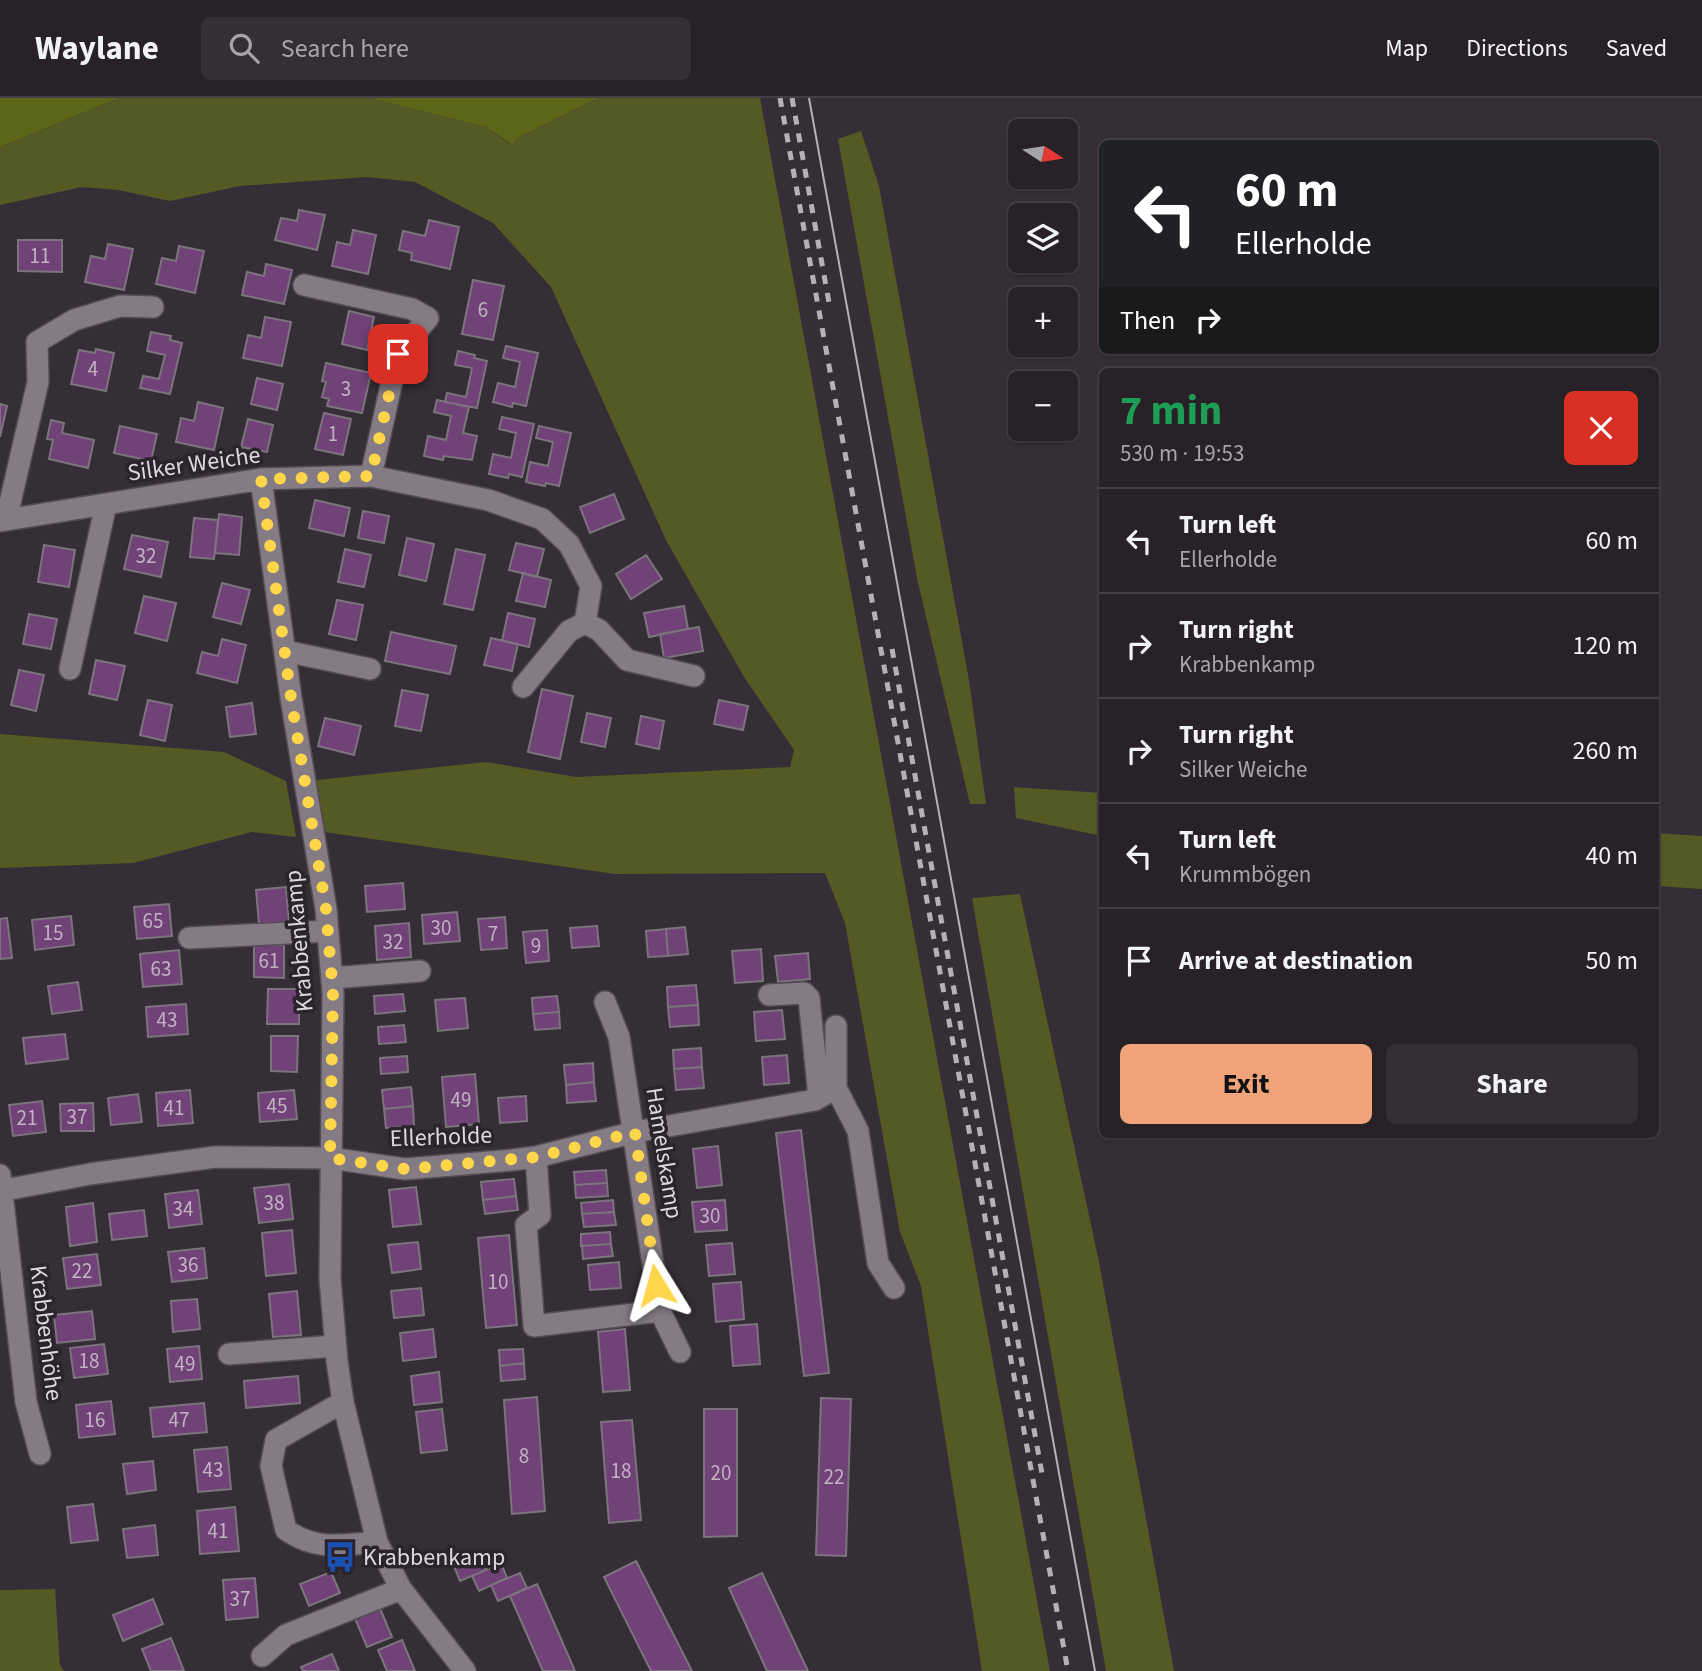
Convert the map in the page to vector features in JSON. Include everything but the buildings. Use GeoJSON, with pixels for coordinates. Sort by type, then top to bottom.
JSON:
{"type":"FeatureCollection","features":[{"type":"Feature","properties":{"kind":"street"},"geometry":{"type":"LineString","coordinates":[[304,285],[412,309],[428,317],[398,354],[371,476]]}},
{"type":"Feature","properties":{"kind":"street"},"geometry":{"type":"LineString","coordinates":[[3,521],[38,382],[37,342],[74,320],[120,306],[153,307]]}},
{"type":"Feature","properties":{"kind":"street","name":"Silker Weiche"},"geometry":{"type":"LineString","coordinates":[[3,521],[261,479],[371,476],[488,500],[542,519],[569,544],[591,586],[585,623]]}},
{"type":"Feature","properties":{"kind":"street","name":"Krabbenkamp"},"geometry":{"type":"LineString","coordinates":[[261,479],[328,931],[332,978],[330,1279],[335,1346],[344,1402],[377,1542],[401,1589],[465,1671]]}},
{"type":"Feature","properties":{"kind":"street","name":"Silker Weiche"},"geometry":{"type":"LineString","coordinates":[[70,669],[106,504]]}},
{"type":"Feature","properties":{"kind":"street"},"geometry":{"type":"LineString","coordinates":[[523,687],[569,631],[585,623],[598,630],[627,660],[694,676]]}},
{"type":"Feature","properties":{"kind":"street"},"geometry":{"type":"LineString","coordinates":[[285,651],[370,670]]}},
{"type":"Feature","properties":{"kind":"street"},"geometry":{"type":"LineString","coordinates":[[189,938],[328,931]]}},
{"type":"Feature","properties":{"kind":"street"},"geometry":{"type":"LineString","coordinates":[[332,978],[420,971]]}},
{"type":"Feature","properties":{"kind":"street"},"geometry":{"type":"LineString","coordinates":[[769,995],[804,993],[809,998],[827,1093],[858,1131],[878,1263],[894,1288]]}},
{"type":"Feature","properties":{"kind":"street","name":"Hamelskamp"},"geometry":{"type":"LineString","coordinates":[[605,1002],[619,1037],[660,1311],[680,1352]]}},
{"type":"Feature","properties":{"kind":"street"},"geometry":{"type":"LineString","coordinates":[[827,1093],[836,1026]]}},
{"type":"Feature","properties":{"kind":"street","name":"Ellerholde"},"geometry":{"type":"LineString","coordinates":[[1,1186],[215,1157],[330,1158],[405,1169],[537,1157],[635,1132],[827,1093]]}},
{"type":"Feature","properties":{"kind":"street"},"geometry":{"type":"LineString","coordinates":[[537,1157],[540,1215],[526,1225],[534,1326],[660,1311]]}},
{"type":"Feature","properties":{"kind":"street","name":"Krabbenhöhe"},"geometry":{"type":"LineString","coordinates":[[1,1186],[26,1402],[40,1454]]}},
{"type":"Feature","properties":{"kind":"street"},"geometry":{"type":"LineString","coordinates":[[229,1354],[335,1346]]}},
{"type":"Feature","properties":{"kind":"street"},"geometry":{"type":"LineString","coordinates":[[344,1402],[275,1440],[271,1466],[286,1530],[302,1541],[331,1546],[377,1542]]}},
{"type":"Feature","properties":{"kind":"street"},"geometry":{"type":"LineString","coordinates":[[262,1656],[286,1635],[401,1589]]}},
{"type":"Feature","properties":{"kind":"green space"},"geometry":{"type":"Polygon","coordinates":[[[0,98],[119,98],[0,147],[0,98]]]}},
{"type":"Feature","properties":{"kind":"green space"},"geometry":{"type":"Polygon","coordinates":[[[119,98],[369,98],[486,127],[511,145],[516,139],[598,98],[760,98],[1050,1671],[982,1671],[921,1286],[900,1232],[845,923],[825,873],[615,874],[324,832],[317,780],[486,762],[576,777],[790,767],[794,750],[744,677],[666,540],[551,287],[493,223],[415,182],[367,177],[240,186],[170,201],[118,190],[82,187],[0,205],[0,147],[119,98]]]}},
{"type":"Feature","properties":{"kind":"green space"},"geometry":{"type":"Polygon","coordinates":[[[369,98],[598,98],[516,139],[512,145],[486,127],[369,98]]]}},
{"type":"Feature","properties":{"kind":"green space"},"geometry":{"type":"Polygon","coordinates":[[[861,131],[879,186],[969,680],[986,804],[970,804],[917,578],[838,139],[861,131]]]}},
{"type":"Feature","properties":{"kind":"green space"},"geometry":{"type":"Polygon","coordinates":[[[0,734],[224,752],[286,781],[296,837],[252,832],[133,863],[0,868],[0,734]]]}},
{"type":"Feature","properties":{"kind":"green space"},"geometry":{"type":"Polygon","coordinates":[[[1014,787],[1099,793],[1099,835],[1016,818],[1014,787]]]}},
{"type":"Feature","properties":{"kind":"green space"},"geometry":{"type":"Polygon","coordinates":[[[1659,833],[1702,836],[1702,889],[1659,886],[1659,833]]]}},
{"type":"Feature","properties":{"kind":"green space"},"geometry":{"type":"Polygon","coordinates":[[[1020,894],[1099,1262],[1174,1671],[1106,1671],[972,898],[1020,894]]]}},
{"type":"Feature","properties":{"kind":"green space"},"geometry":{"type":"Polygon","coordinates":[[[55,1589],[60,1665],[64,1671],[0,1671],[0,1590],[55,1589]]]}},
{"type":"Feature","properties":{"kind":"tram line"},"geometry":{"type":"LineString","coordinates":[[809,98],[1095,1671]]}},
{"type":"Feature","properties":{"kind":"railway"},"geometry":{"type":"LineString","coordinates":[[780,98],[1068,1671]]}},
{"type":"Feature","properties":{"kind":"railway"},"geometry":{"type":"LineString","coordinates":[[792,98],[830,308]]}},
{"type":"Feature","properties":{"kind":"railway"},"geometry":{"type":"LineString","coordinates":[[892,649],[1043,1479]]}},
{"type":"Feature","properties":{"kind":"place","name":"Krabbenkamp"},"geometry":{"type":"Point","coordinates":[340,1557]}},
{"type":"Feature","properties":{"kind":"route"},"geometry":{"type":"LineString","coordinates":[[398,354],[371,476],[261,479],[291,698],[326,909],[333,993],[330,1158],[405,1169],[512,1160],[537,1157],[635,1132],[656,1285]]}}]}
